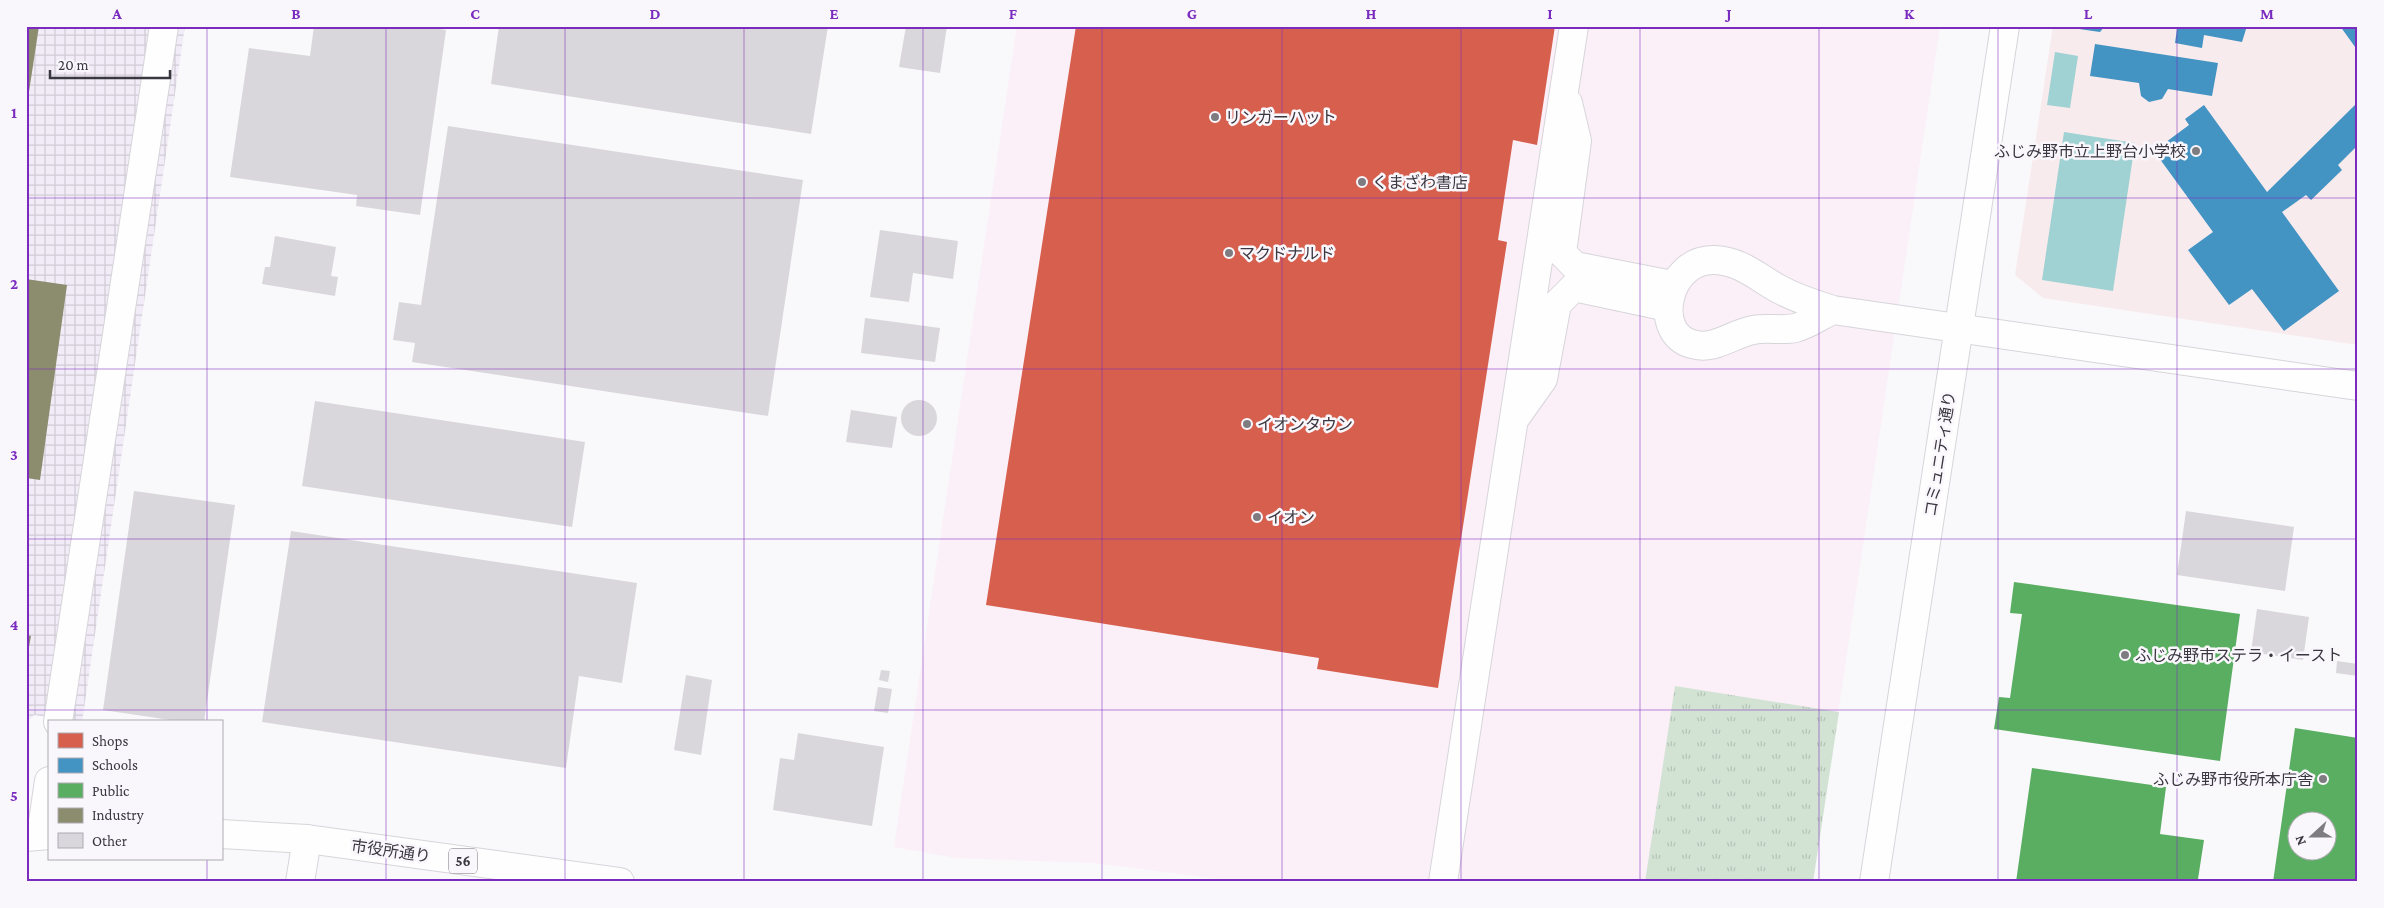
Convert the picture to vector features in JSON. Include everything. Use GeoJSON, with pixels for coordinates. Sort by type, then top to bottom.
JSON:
{"type":"FeatureCollection","features":[{"type":"Feature","properties":{"kind":"street"},"geometry":{"type":"LineString","coordinates":[[58,720],[164,26]]}},
{"type":"Feature","properties":{"kind":"street"},"geometry":{"type":"LineString","coordinates":[[1443,882],[1574,26]]}},
{"type":"Feature","properties":{"kind":"street","name":"コミュニティ通り"},"geometry":{"type":"LineString","coordinates":[[1874,882],[2005,26]]}},
{"type":"Feature","properties":{"kind":"street"},"geometry":{"type":"LineString","coordinates":[[1565,90],[1577,141],[1562,253],[1575,266],[1670,296]]}},
{"type":"Feature","properties":{"kind":"street"},"geometry":{"type":"LineString","coordinates":[[1520,378],[1540,331],[1547,276],[1567,258]]}},
{"type":"Feature","properties":{"kind":"street"},"geometry":{"type":"LineString","coordinates":[[1833,310],[1795,328],[1753,330],[1712,345],[1691,344],[1678,335],[1670,324],[1670,296],[1691,265],[1713,260],[1733,262],[1804,301],[1833,310],[1959,330],[2358,386]]}},
{"type":"Feature","properties":{"kind":"street"},"geometry":{"type":"LineString","coordinates":[[1514,420],[1543,379],[1558,304],[1574,287],[1670,296]]}},
{"type":"Feature","properties":{"kind":"street"},"geometry":{"type":"LineString","coordinates":[[35,831],[48,785]]}},
{"type":"Feature","properties":{"kind":"street","name":"市役所通り"},"geometry":{"type":"LineString","coordinates":[[222,834],[307,839],[620,882]]}},
{"type":"Feature","properties":{"kind":"street"},"geometry":{"type":"LineString","coordinates":[[300,882],[307,839]]}},
{"type":"Feature","properties":{"kind":"shaded area"},"geometry":{"type":"Polygon","coordinates":[[[26,26],[185,26],[82,720],[34,715],[26,723],[26,26]]]}},
{"type":"Feature","properties":{"kind":"shaded area"},"geometry":{"type":"Polygon","coordinates":[[[1017,26],[1940,26],[1813,882],[1243,882],[1094,863],[957,858],[894,847],[1017,26]]]}},
{"type":"Feature","properties":{"kind":"shaded area","name":"ふじみ野市立上野台小学校"},"geometry":{"type":"Polygon","coordinates":[[[2053,26],[2358,26],[2358,345],[2043,298],[2015,275],[2053,26]]]}},
{"type":"Feature","properties":{"kind":"green space"},"geometry":{"type":"Polygon","coordinates":[[[1675,686],[1839,712],[1813,882],[1645,882],[1675,686]]]}},
{"type":"Feature","properties":{"kind":"water"},"geometry":{"type":"Polygon","coordinates":[[[2055,52],[2078,56],[2070,108],[2047,105],[2055,52]]]}},
{"type":"Feature","properties":{"kind":"water"},"geometry":{"type":"Polygon","coordinates":[[[2064,132],[2135,143],[2113,291],[2042,280],[2064,132]]]}},
{"type":"Feature","properties":{"kind":"building: Shops","name":"イオンタウン"},"geometry":{"type":"Polygon","coordinates":[[[1076,26],[1555,26],[1537,145],[1513,140],[1498,240],[1507,242],[1438,688],[1317,669],[1319,658],[986,605],[1076,26]]]}},
{"type":"Feature","properties":{"kind":"building: Schools"},"geometry":{"type":"Polygon","coordinates":[[[2079,26],[2105,26],[2100,32],[2079,29],[2079,26]]]}},
{"type":"Feature","properties":{"kind":"building: Schools"},"geometry":{"type":"Polygon","coordinates":[[[2169,26],[2247,26],[2242,42],[2204,35],[2202,48],[2175,43],[2177,29],[2169,26]]]}},
{"type":"Feature","properties":{"kind":"building: Schools"},"geometry":{"type":"Polygon","coordinates":[[[2340,26],[2358,26],[2358,51],[2340,26]]]}},
{"type":"Feature","properties":{"kind":"building: Schools"},"geometry":{"type":"Polygon","coordinates":[[[2095,44],[2218,63],[2212,96],[2168,89],[2162,99],[2149,102],[2141,96],[2139,83],[2090,76],[2095,44]]]}},
{"type":"Feature","properties":{"kind":"building: Schools"},"geometry":{"type":"Polygon","coordinates":[[[2358,102],[2358,145],[2338,165],[2342,170],[2311,200],[2306,195],[2282,212],[2339,291],[2284,331],[2252,289],[2229,305],[2188,250],[2213,232],[2154,151],[2189,125],[2185,119],[2204,105],[2267,192],[2358,102]]]}},
{"type":"Feature","properties":{"kind":"building: Public","name":"ふじみ野市ステラ・イースト"},"geometry":{"type":"Polygon","coordinates":[[[2014,582],[2240,614],[2220,761],[1994,729],[1999,697],[2010,698],[2022,614],[2010,613],[2014,582]]]}},
{"type":"Feature","properties":{"kind":"building: Public","name":"ふじみ野市役所本庁舎"},"geometry":{"type":"Polygon","coordinates":[[[2295,728],[2358,738],[2358,882],[2273,882],[2295,728]]]}},
{"type":"Feature","properties":{"kind":"building: Public"},"geometry":{"type":"Polygon","coordinates":[[[2032,768],[2166,787],[2160,834],[2204,840],[2198,879],[2202,880],[2201,882],[2016,882],[2032,768]]]}},
{"type":"Feature","properties":{"kind":"building: Industry"},"geometry":{"type":"Polygon","coordinates":[[[26,26],[39,26],[27,105],[26,105],[26,26]]]}},
{"type":"Feature","properties":{"kind":"building: Industry"},"geometry":{"type":"Polygon","coordinates":[[[26,279],[67,285],[40,480],[26,478],[26,279]]]}},
{"type":"Feature","properties":{"kind":"building: Industry"},"geometry":{"type":"Polygon","coordinates":[[[26,635],[31,636],[27,658],[26,658],[26,635]]]}},
{"type":"Feature","properties":{"kind":"building: Other"},"geometry":{"type":"Polygon","coordinates":[[[314,26],[422,26],[446,30],[420,215],[356,206],[357,195],[230,177],[249,48],[310,56],[314,26]]]}},
{"type":"Feature","properties":{"kind":"building: Other"},"geometry":{"type":"Polygon","coordinates":[[[499,26],[828,26],[811,134],[491,84],[499,26]]]}},
{"type":"Feature","properties":{"kind":"building: Other"},"geometry":{"type":"Polygon","coordinates":[[[906,26],[947,26],[940,73],[899,67],[906,26]]]}},
{"type":"Feature","properties":{"kind":"building: Other"},"geometry":{"type":"Polygon","coordinates":[[[448,126],[803,180],[768,416],[412,362],[415,343],[393,340],[399,302],[421,305],[448,126]]]}},
{"type":"Feature","properties":{"kind":"building: Other"},"geometry":{"type":"Polygon","coordinates":[[[880,230],[958,241],[953,279],[913,273],[909,302],[870,297],[880,230]]]}},
{"type":"Feature","properties":{"kind":"building: Other"},"geometry":{"type":"Polygon","coordinates":[[[275,236],[336,247],[331,276],[338,277],[335,296],[262,284],[265,267],[270,267],[275,236]]]}},
{"type":"Feature","properties":{"kind":"building: Other"},"geometry":{"type":"Polygon","coordinates":[[[865,318],[940,328],[935,362],[861,353],[865,318]]]}},
{"type":"Feature","properties":{"kind":"building: Other"},"geometry":{"type":"Polygon","coordinates":[[[919,400],[931,406],[937,418],[931,430],[919,436],[907,430],[901,418],[907,406],[919,400]]]}},
{"type":"Feature","properties":{"kind":"building: Other"},"geometry":{"type":"Polygon","coordinates":[[[315,401],[585,442],[572,527],[302,486],[315,401]]]}},
{"type":"Feature","properties":{"kind":"building: Other"},"geometry":{"type":"Polygon","coordinates":[[[851,410],[897,417],[892,448],[846,442],[851,410]]]}},
{"type":"Feature","properties":{"kind":"building: Other"},"geometry":{"type":"Polygon","coordinates":[[[134,491],[235,505],[204,720],[170,720],[103,710],[134,491]]]}},
{"type":"Feature","properties":{"kind":"building: Other"},"geometry":{"type":"Polygon","coordinates":[[[2186,511],[2294,527],[2285,591],[2177,575],[2186,511]]]}},
{"type":"Feature","properties":{"kind":"building: Other"},"geometry":{"type":"Polygon","coordinates":[[[291,531],[637,583],[622,683],[579,676],[566,768],[262,722],[291,531]]]}},
{"type":"Feature","properties":{"kind":"building: Other"},"geometry":{"type":"Polygon","coordinates":[[[2257,609],[2309,617],[2303,660],[2251,652],[2257,609]]]}},
{"type":"Feature","properties":{"kind":"building: Other"},"geometry":{"type":"Polygon","coordinates":[[[2337,661],[2358,664],[2358,676],[2336,673],[2337,661]]]}},
{"type":"Feature","properties":{"kind":"building: Other"},"geometry":{"type":"Polygon","coordinates":[[[881,670],[890,671],[888,682],[879,680],[881,670]]]}},
{"type":"Feature","properties":{"kind":"building: Other"},"geometry":{"type":"Polygon","coordinates":[[[686,675],[712,680],[701,755],[674,750],[686,675]]]}},
{"type":"Feature","properties":{"kind":"building: Other"},"geometry":{"type":"Polygon","coordinates":[[[878,687],[892,689],[888,713],[874,711],[878,687]]]}},
{"type":"Feature","properties":{"kind":"building: Other"},"geometry":{"type":"Polygon","coordinates":[[[798,733],[884,747],[872,826],[773,810],[780,758],[794,760],[798,733]]]}},
{"type":"Feature","properties":{"kind":"place","name":"リンガーハット"},"geometry":{"type":"Point","coordinates":[1215,117]}},
{"type":"Feature","properties":{"kind":"place","name":"ふじみ野市立上野台小学校"},"geometry":{"type":"Point","coordinates":[2196,151]}},
{"type":"Feature","properties":{"kind":"place","name":"くまざわ書店"},"geometry":{"type":"Point","coordinates":[1362,182]}},
{"type":"Feature","properties":{"kind":"place","name":"マクドナルド"},"geometry":{"type":"Point","coordinates":[1229,253]}},
{"type":"Feature","properties":{"kind":"place","name":"イオンタウン"},"geometry":{"type":"Point","coordinates":[1247,424]}},
{"type":"Feature","properties":{"kind":"place","name":"イオン"},"geometry":{"type":"Point","coordinates":[1257,517]}},
{"type":"Feature","properties":{"kind":"place","name":"ふじみ野市ステラ・イースト"},"geometry":{"type":"Point","coordinates":[2125,655]}},
{"type":"Feature","properties":{"kind":"place","name":"ふじみ野市役所本庁舎"},"geometry":{"type":"Point","coordinates":[2323,779]}}]}
